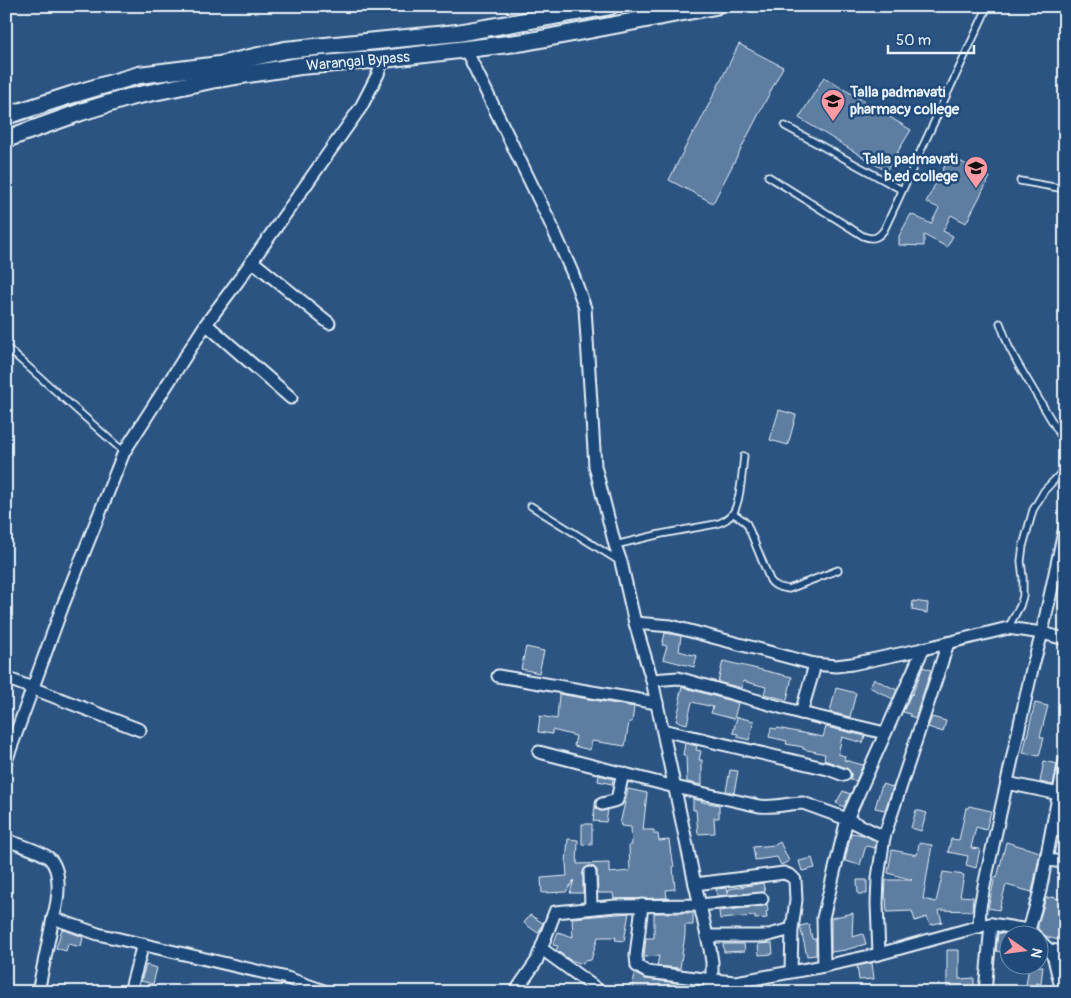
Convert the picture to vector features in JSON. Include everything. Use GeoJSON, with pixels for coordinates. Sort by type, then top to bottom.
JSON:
{"type":"FeatureCollection","features":[{"type":"Feature","properties":{"kind":"main road","name":"Warangal Bypass"},"geometry":{"type":"LineString","coordinates":[[6,116],[140,75],[219,65],[285,50],[457,34],[610,6]]}},
{"type":"Feature","properties":{"kind":"main road","name":"Warangal Bypass"},"geometry":{"type":"LineString","coordinates":[[6,139],[81,112],[140,95],[216,79],[300,66],[383,59],[525,42],[714,6]]}},
{"type":"Feature","properties":{"kind":"street"},"geometry":{"type":"LineString","coordinates":[[466,50],[549,220],[572,272],[585,308],[595,466],[635,623],[652,680],[712,962],[710,986]]}},
{"type":"Feature","properties":{"kind":"street"},"geometry":{"type":"LineString","coordinates":[[6,761],[63,605],[124,452],[206,324],[361,107],[378,74],[383,59]]}},
{"type":"Feature","properties":{"kind":"street"},"geometry":{"type":"LineString","coordinates":[[252,261],[329,323]]}},
{"type":"Feature","properties":{"kind":"street"},"geometry":{"type":"LineString","coordinates":[[206,324],[292,398]]}},
{"type":"Feature","properties":{"kind":"street"},"geometry":{"type":"LineString","coordinates":[[979,927],[979,913],[984,886],[1032,669],[1063,544],[1065,527]]}},
{"type":"Feature","properties":{"kind":"street"},"geometry":{"type":"LineString","coordinates":[[635,623],[671,626],[823,666],[844,666],[1008,628],[1042,633],[1065,639]]}},
{"type":"Feature","properties":{"kind":"street"},"geometry":{"type":"LineString","coordinates":[[879,954],[878,878],[884,836],[948,643]]}},
{"type":"Feature","properties":{"kind":"street"},"geometry":{"type":"LineString","coordinates":[[824,966],[823,918],[847,819],[923,649]]}},
{"type":"Feature","properties":{"kind":"street"},"geometry":{"type":"LineString","coordinates":[[801,713],[814,664]]}},
{"type":"Feature","properties":{"kind":"street"},"geometry":{"type":"LineString","coordinates":[[498,676],[657,703]]}},
{"type":"Feature","properties":{"kind":"street"},"geometry":{"type":"LineString","coordinates":[[6,678],[140,730]]}},
{"type":"Feature","properties":{"kind":"street"},"geometry":{"type":"LineString","coordinates":[[652,680],[678,678],[801,713],[885,733]]}},
{"type":"Feature","properties":{"kind":"street"},"geometry":{"type":"LineString","coordinates":[[663,730],[828,769],[844,775]]}},
{"type":"Feature","properties":{"kind":"street"},"geometry":{"type":"LineString","coordinates":[[539,752],[675,787],[768,807],[803,803],[847,819],[884,836]]}},
{"type":"Feature","properties":{"kind":"street"},"geometry":{"type":"LineString","coordinates":[[1033,926],[1052,830],[1060,801],[1065,761]]}},
{"type":"Feature","properties":{"kind":"street"},"geometry":{"type":"LineString","coordinates":[[602,804],[617,800],[623,774]]}},
{"type":"Feature","properties":{"kind":"street"},"geometry":{"type":"LineString","coordinates":[[1007,783],[1060,801]]}},
{"type":"Feature","properties":{"kind":"street"},"geometry":{"type":"LineString","coordinates":[[1052,830],[1065,831]]}},
{"type":"Feature","properties":{"kind":"street"},"geometry":{"type":"LineString","coordinates":[[6,840],[43,854],[52,862],[59,886],[57,907],[53,918],[38,992]]}},
{"type":"Feature","properties":{"kind":"street"},"geometry":{"type":"LineString","coordinates":[[1046,860],[1065,862]]}},
{"type":"Feature","properties":{"kind":"street"},"geometry":{"type":"LineString","coordinates":[[590,873],[591,908]]}},
{"type":"Feature","properties":{"kind":"street"},"geometry":{"type":"LineString","coordinates":[[695,884],[784,873],[792,876],[795,880],[796,900],[792,929],[791,972]]}},
{"type":"Feature","properties":{"kind":"street"},"geometry":{"type":"LineString","coordinates":[[515,992],[536,962],[555,912],[616,906],[699,905],[762,899]]}},
{"type":"Feature","properties":{"kind":"street"},"geometry":{"type":"LineString","coordinates":[[642,905],[636,956],[637,966],[647,972],[710,986],[738,987],[791,972],[879,954],[948,934],[991,924],[1000,926]]}},
{"type":"Feature","properties":{"kind":"street"},"geometry":{"type":"LineString","coordinates":[[53,918],[98,934],[287,978],[327,992]]}},
{"type":"Feature","properties":{"kind":"street"},"geometry":{"type":"LineString","coordinates":[[986,992],[991,924]]}},
{"type":"Feature","properties":{"kind":"street"},"geometry":{"type":"LineString","coordinates":[[707,936],[765,936],[792,929]]}},
{"type":"Feature","properties":{"kind":"street"},"geometry":{"type":"LineString","coordinates":[[130,992],[143,944]]}},
{"type":"Feature","properties":{"kind":"street"},"geometry":{"type":"LineString","coordinates":[[542,948],[597,991]]}},
{"type":"Feature","properties":{"kind":"street"},"geometry":{"type":"LineString","coordinates":[[1049,950],[1065,952]]}},
{"type":"Feature","properties":{"kind":"street"},"geometry":{"type":"LineString","coordinates":[[1049,950],[1054,958],[1062,992]]}},
{"type":"Feature","properties":{"kind":"lane"},"geometry":{"type":"LineString","coordinates":[[768,176],[863,236],[872,239],[876,238],[884,230],[988,6]]}},
{"type":"Feature","properties":{"kind":"lane"},"geometry":{"type":"LineString","coordinates":[[785,126],[902,190]]}},
{"type":"Feature","properties":{"kind":"lane"},"geometry":{"type":"LineString","coordinates":[[1020,181],[1065,189]]}},
{"type":"Feature","properties":{"kind":"lane"},"geometry":{"type":"LineString","coordinates":[[1000,323],[1018,364],[1065,443]]}},
{"type":"Feature","properties":{"kind":"lane"},"geometry":{"type":"LineString","coordinates":[[6,347],[124,452]]}},
{"type":"Feature","properties":{"kind":"lane"},"geometry":{"type":"LineString","coordinates":[[615,545],[725,521],[733,513],[737,504],[744,456]]}},
{"type":"Feature","properties":{"kind":"lane"},"geometry":{"type":"LineString","coordinates":[[1008,628],[1020,606],[1023,578],[1021,561],[1033,510],[1044,491],[1065,467]]}},
{"type":"Feature","properties":{"kind":"lane"},"geometry":{"type":"LineString","coordinates":[[531,506],[621,562]]}},
{"type":"Feature","properties":{"kind":"lane"},"geometry":{"type":"LineString","coordinates":[[733,513],[747,524],[770,580],[776,586],[789,589],[838,570]]}},
{"type":"Feature","properties":{"kind":"building"},"geometry":{"type":"Polygon","coordinates":[[[739,44],[783,67],[713,203],[669,180],[739,44]]]}},
{"type":"Feature","properties":{"kind":"building"},"geometry":{"type":"Polygon","coordinates":[[[824,77],[911,130],[886,171],[799,118],[824,77]]]}},
{"type":"Feature","properties":{"kind":"building"},"geometry":{"type":"Polygon","coordinates":[[[950,156],[990,177],[966,223],[951,215],[943,231],[953,236],[947,247],[924,235],[924,246],[899,245],[899,236],[911,214],[931,224],[939,208],[926,202],[950,156]]]}},
{"type":"Feature","properties":{"kind":"building"},"geometry":{"type":"Polygon","coordinates":[[[779,410],[796,415],[788,445],[770,440],[779,410]]]}},
{"type":"Feature","properties":{"kind":"building"},"geometry":{"type":"Polygon","coordinates":[[[913,601],[928,603],[927,613],[912,610],[913,601]]]}},
{"type":"Feature","properties":{"kind":"building"},"geometry":{"type":"Polygon","coordinates":[[[665,633],[681,636],[679,651],[697,656],[694,667],[663,659],[667,646],[662,645],[665,633]]]}},
{"type":"Feature","properties":{"kind":"building"},"geometry":{"type":"Polygon","coordinates":[[[526,647],[544,651],[539,673],[521,669],[526,647]]]}},
{"type":"Feature","properties":{"kind":"building"},"geometry":{"type":"Polygon","coordinates":[[[723,661],[792,677],[787,700],[764,694],[766,687],[743,681],[742,688],[718,682],[723,661]]]}},
{"type":"Feature","properties":{"kind":"building"},"geometry":{"type":"Polygon","coordinates":[[[923,667],[931,670],[915,718],[903,712],[923,667]]]}},
{"type":"Feature","properties":{"kind":"building"},"geometry":{"type":"Polygon","coordinates":[[[874,679],[897,690],[893,699],[869,687],[874,679]]]}},
{"type":"Feature","properties":{"kind":"building"},"geometry":{"type":"Polygon","coordinates":[[[682,687],[738,703],[734,719],[711,713],[713,707],[692,702],[687,724],[676,721],[682,687]]]}},
{"type":"Feature","properties":{"kind":"building"},"geometry":{"type":"Polygon","coordinates":[[[836,688],[856,693],[850,717],[830,712],[836,688]]]}},
{"type":"Feature","properties":{"kind":"building"},"geometry":{"type":"Polygon","coordinates":[[[559,694],[634,707],[625,746],[592,741],[590,750],[574,746],[576,736],[552,730],[552,734],[538,732],[540,716],[557,719],[559,694]]]}},
{"type":"Feature","properties":{"kind":"building"},"geometry":{"type":"Polygon","coordinates":[[[1035,703],[1048,706],[1040,737],[1044,738],[1039,756],[1023,753],[1035,703]]]}},
{"type":"Feature","properties":{"kind":"building"},"geometry":{"type":"Polygon","coordinates":[[[737,717],[754,721],[749,740],[738,737],[738,734],[733,733],[737,717]]]}},
{"type":"Feature","properties":{"kind":"building"},"geometry":{"type":"Polygon","coordinates":[[[932,717],[946,721],[943,732],[928,727],[932,717]]]}},
{"type":"Feature","properties":{"kind":"building"},"geometry":{"type":"Polygon","coordinates":[[[826,727],[865,736],[863,743],[842,737],[838,754],[845,756],[844,760],[863,765],[856,781],[850,780],[851,773],[847,768],[824,760],[825,754],[786,744],[787,741],[769,737],[771,728],[777,728],[823,737],[826,727]]]}},
{"type":"Feature","properties":{"kind":"building"},"geometry":{"type":"Polygon","coordinates":[[[685,743],[697,746],[696,750],[701,751],[699,760],[702,760],[702,785],[687,782],[686,755],[683,755],[685,743]]]}},
{"type":"Feature","properties":{"kind":"building"},"geometry":{"type":"Polygon","coordinates":[[[1044,761],[1057,764],[1053,785],[1040,782],[1044,761]]]}},
{"type":"Feature","properties":{"kind":"building"},"geometry":{"type":"Polygon","coordinates":[[[730,770],[738,771],[734,793],[726,791],[730,770]]]}},
{"type":"Feature","properties":{"kind":"building"},"geometry":{"type":"Polygon","coordinates":[[[599,775],[613,779],[612,784],[598,781],[599,775]]]}},
{"type":"Feature","properties":{"kind":"building"},"geometry":{"type":"Polygon","coordinates":[[[882,784],[893,787],[885,810],[875,808],[882,784]]]}},
{"type":"Feature","properties":{"kind":"building"},"geometry":{"type":"Polygon","coordinates":[[[628,789],[647,793],[643,830],[654,830],[654,834],[658,834],[659,841],[669,840],[674,867],[675,889],[666,890],[667,898],[614,899],[613,893],[598,893],[597,870],[589,866],[584,869],[583,873],[583,893],[570,893],[574,880],[566,892],[542,893],[541,878],[567,876],[568,839],[578,840],[577,864],[609,863],[609,873],[630,871],[629,845],[632,845],[631,827],[621,826],[620,824],[628,789]]]}},
{"type":"Feature","properties":{"kind":"building"},"geometry":{"type":"Polygon","coordinates":[[[843,791],[850,794],[844,807],[836,803],[843,791]]]}},
{"type":"Feature","properties":{"kind":"building"},"geometry":{"type":"Polygon","coordinates":[[[693,799],[719,805],[719,818],[714,818],[715,833],[698,834],[696,810],[693,810],[693,799]]]}},
{"type":"Feature","properties":{"kind":"building"},"geometry":{"type":"Polygon","coordinates":[[[595,806],[600,811],[608,810],[606,822],[593,821],[595,806]]]}},
{"type":"Feature","properties":{"kind":"building"},"geometry":{"type":"Polygon","coordinates":[[[969,806],[991,811],[986,830],[976,827],[971,848],[980,849],[976,868],[966,865],[968,856],[948,852],[951,839],[959,840],[966,808],[969,806]]]}},
{"type":"Feature","properties":{"kind":"building"},"geometry":{"type":"Polygon","coordinates":[[[916,810],[927,813],[921,831],[911,828],[916,810]]]}},
{"type":"Feature","properties":{"kind":"building"},"geometry":{"type":"Polygon","coordinates":[[[582,824],[592,824],[592,845],[582,844],[582,824]]]}},
{"type":"Feature","properties":{"kind":"building"},"geometry":{"type":"Polygon","coordinates":[[[851,833],[864,835],[876,841],[875,848],[866,846],[860,865],[845,861],[851,833]]]}},
{"type":"Feature","properties":{"kind":"building"},"geometry":{"type":"Polygon","coordinates":[[[780,842],[789,861],[781,865],[777,857],[755,860],[753,847],[775,845],[780,842]]]}},
{"type":"Feature","properties":{"kind":"building"},"geometry":{"type":"Polygon","coordinates":[[[1006,842],[1040,852],[1032,892],[1006,885],[999,910],[988,908],[995,877],[997,878],[1006,842]]]}},
{"type":"Feature","properties":{"kind":"building"},"geometry":{"type":"Polygon","coordinates":[[[919,843],[932,845],[923,899],[936,902],[943,872],[964,875],[960,896],[973,897],[972,911],[939,910],[942,922],[930,925],[927,917],[915,921],[912,911],[887,912],[885,898],[886,880],[912,880],[888,873],[892,850],[917,855],[919,843]]]}},
{"type":"Feature","properties":{"kind":"building"},"geometry":{"type":"Polygon","coordinates":[[[812,858],[815,868],[802,871],[799,861],[812,858]]]}},
{"type":"Feature","properties":{"kind":"building"},"geometry":{"type":"Polygon","coordinates":[[[857,880],[867,880],[867,894],[858,894],[857,880]]]}},
{"type":"Feature","properties":{"kind":"building"},"geometry":{"type":"Polygon","coordinates":[[[763,883],[765,892],[717,896],[716,889],[727,888],[728,893],[729,889],[763,883]]]}},
{"type":"Feature","properties":{"kind":"building"},"geometry":{"type":"Polygon","coordinates":[[[1046,898],[1065,899],[1065,930],[1062,941],[1048,937],[1048,926],[1038,926],[1046,898]]]}},
{"type":"Feature","properties":{"kind":"building"},"geometry":{"type":"Polygon","coordinates":[[[767,904],[767,918],[755,919],[755,916],[720,919],[719,911],[767,904]]]}},
{"type":"Feature","properties":{"kind":"building"},"geometry":{"type":"Polygon","coordinates":[[[629,913],[624,941],[615,940],[616,937],[598,937],[591,960],[584,961],[583,964],[570,960],[556,950],[558,946],[553,945],[558,932],[573,937],[572,918],[629,913]]]}},
{"type":"Feature","properties":{"kind":"building"},"geometry":{"type":"Polygon","coordinates":[[[654,913],[693,913],[693,925],[685,925],[680,968],[657,966],[659,956],[644,957],[646,938],[654,938],[654,913]]]}},
{"type":"Feature","properties":{"kind":"building"},"geometry":{"type":"Polygon","coordinates":[[[853,913],[852,937],[863,934],[866,944],[831,952],[831,918],[853,913]]]}},
{"type":"Feature","properties":{"kind":"building"},"geometry":{"type":"Polygon","coordinates":[[[530,915],[543,923],[538,933],[524,923],[530,915]]]}},
{"type":"Feature","properties":{"kind":"building"},"geometry":{"type":"Polygon","coordinates":[[[809,924],[812,939],[816,939],[816,955],[807,956],[800,926],[809,924]]]}},
{"type":"Feature","properties":{"kind":"building"},"geometry":{"type":"Polygon","coordinates":[[[62,929],[83,937],[81,947],[68,944],[66,951],[56,948],[62,929]]]}},
{"type":"Feature","properties":{"kind":"building"},"geometry":{"type":"Polygon","coordinates":[[[998,933],[998,951],[996,951],[998,933]]]}},
{"type":"Feature","properties":{"kind":"building"},"geometry":{"type":"Polygon","coordinates":[[[772,943],[773,954],[759,955],[758,944],[772,943]]]}},
{"type":"Feature","properties":{"kind":"building"},"geometry":{"type":"Polygon","coordinates":[[[723,944],[744,944],[745,951],[724,952],[723,944]]]}},
{"type":"Feature","properties":{"kind":"building"},"geometry":{"type":"Polygon","coordinates":[[[947,950],[959,950],[959,979],[974,978],[974,992],[947,992],[947,950]]]}},
{"type":"Feature","properties":{"kind":"building"},"geometry":{"type":"Polygon","coordinates":[[[872,963],[874,979],[859,980],[857,966],[872,963]]]}},
{"type":"Feature","properties":{"kind":"building"},"geometry":{"type":"Polygon","coordinates":[[[146,965],[157,968],[153,984],[141,981],[146,965]]]}},
{"type":"Feature","properties":{"kind":"building"},"geometry":{"type":"Polygon","coordinates":[[[635,974],[646,979],[678,983],[677,991],[652,986],[650,992],[631,992],[635,974]]]}},
{"type":"Feature","properties":{"kind":"building"},"geometry":{"type":"Polygon","coordinates":[[[1027,976],[1042,976],[1041,984],[1036,983],[1038,992],[1025,992],[1027,976]]]}},
{"type":"Feature","properties":{"kind":"building"},"geometry":{"type":"Polygon","coordinates":[[[770,983],[773,992],[731,992],[734,989],[770,983]]]}},
{"type":"Feature","properties":{"kind":"place","name":"Talla padmavati pharmacy college"},"geometry":{"type":"Point","coordinates":[833,122]}},
{"type":"Feature","properties":{"kind":"place","name":"Talla padmavati b.ed college"},"geometry":{"type":"Point","coordinates":[976,189]}}]}
